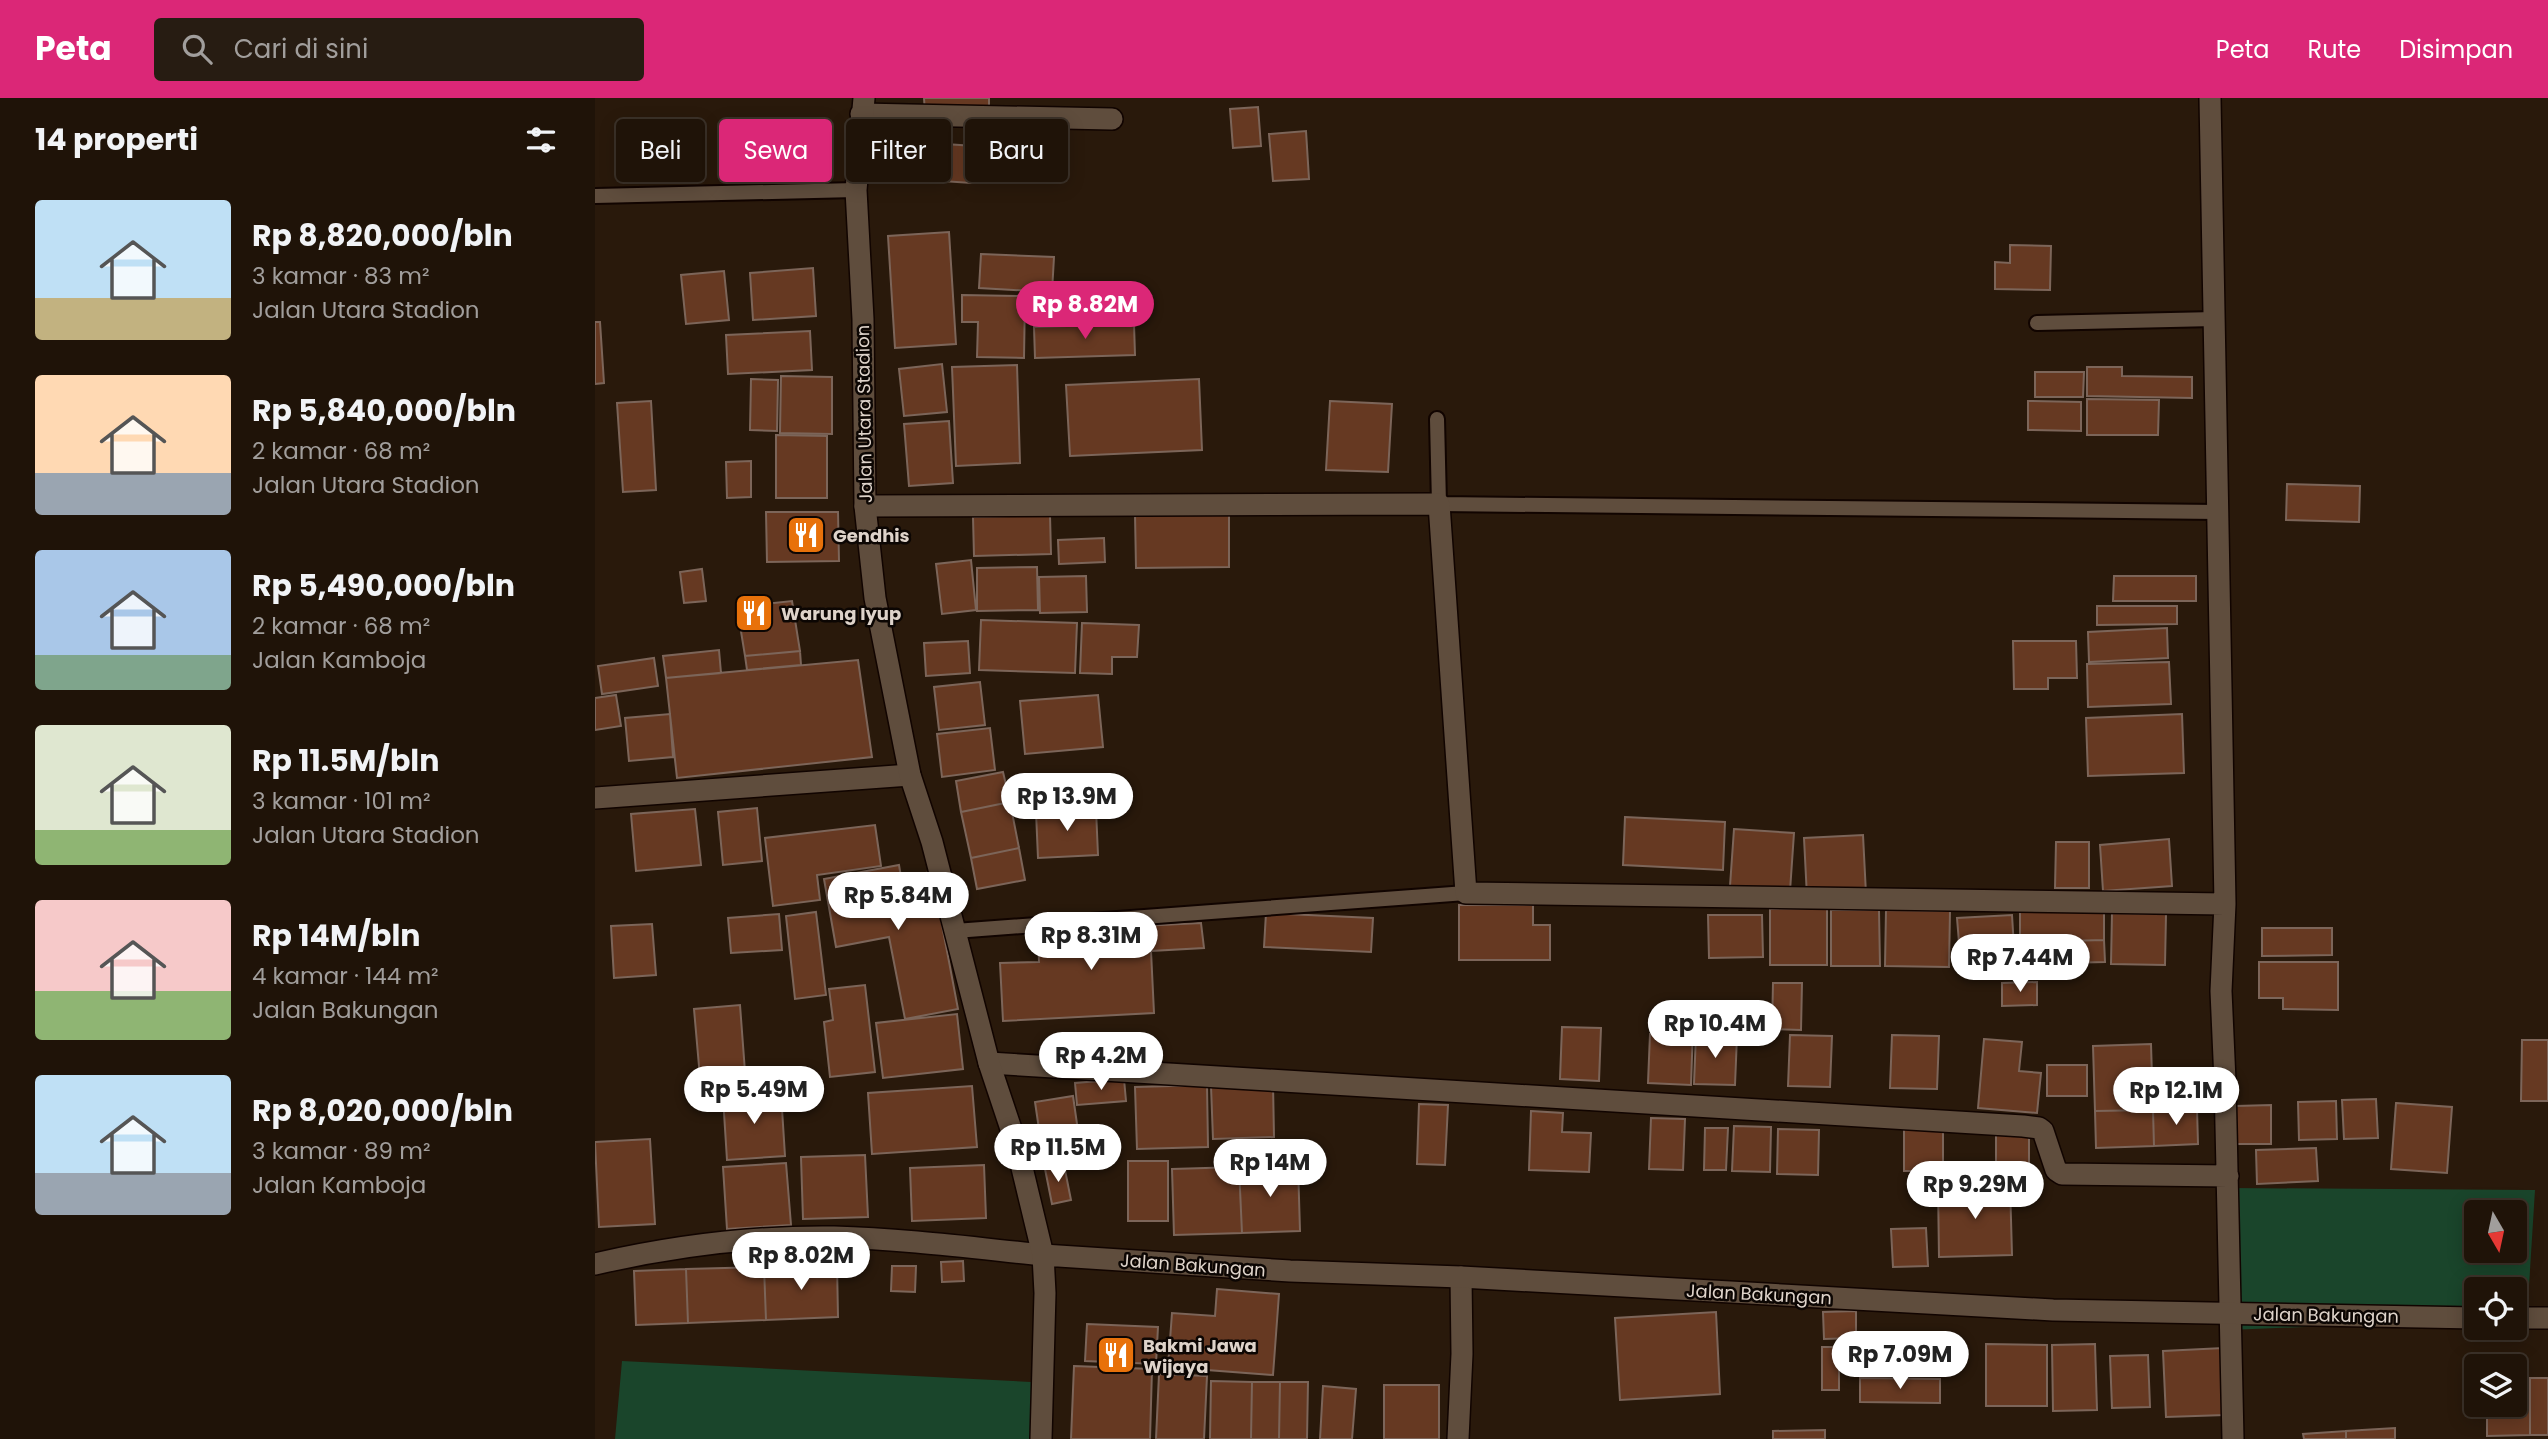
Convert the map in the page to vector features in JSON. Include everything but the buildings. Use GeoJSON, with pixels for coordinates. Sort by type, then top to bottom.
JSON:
{"type":"FeatureCollection","features":[{"type":"Feature","properties":{"kind":"street"},"geometry":{"type":"LineString","coordinates":[[2210,98],[2225,904],[2221,990],[2233,1439]]}},
{"type":"Feature","properties":{"kind":"street"},"geometry":{"type":"LineString","coordinates":[[863,106],[1112,119]]}},
{"type":"Feature","properties":{"kind":"street","name":"Jalan Utara Stadion"},"geometry":{"type":"LineString","coordinates":[[863,106],[856,190],[863,319],[865,506],[876,598],[909,775],[932,842],[989,1063],[1017,1147],[1043,1255],[1045,1293],[1041,1439]]}},
{"type":"Feature","properties":{"kind":"street"},"geometry":{"type":"LineString","coordinates":[[865,506],[1439,504],[1466,893],[2225,904]]}},
{"type":"Feature","properties":{"kind":"street"},"geometry":{"type":"LineString","coordinates":[[595,798],[909,775]]}},
{"type":"Feature","properties":{"kind":"street"},"geometry":{"type":"LineString","coordinates":[[989,1063],[2023,1126],[2043,1131],[2056,1170],[2062,1174],[2228,1176]]}},
{"type":"Feature","properties":{"kind":"street","name":"Jalan Bakungan"},"geometry":{"type":"LineString","coordinates":[[595,1264],[706,1244],[835,1237],[1043,1255],[1290,1271],[2053,1310],[2464,1318]]}},
{"type":"Feature","properties":{"kind":"street"},"geometry":{"type":"LineString","coordinates":[[1458,1439],[1462,1354],[1461,1278]]}},
{"type":"Feature","properties":{"kind":"street"},"geometry":{"type":"LineString","coordinates":[[2527,1318],[2548,1318]]}},
{"type":"Feature","properties":{"kind":"lane"},"geometry":{"type":"LineString","coordinates":[[595,196],[856,190]]}},
{"type":"Feature","properties":{"kind":"lane"},"geometry":{"type":"LineString","coordinates":[[2038,323],[2215,319]]}},
{"type":"Feature","properties":{"kind":"lane"},"geometry":{"type":"LineString","coordinates":[[1437,419],[1439,504],[2218,512]]}},
{"type":"Feature","properties":{"kind":"lane"},"geometry":{"type":"LineString","coordinates":[[955,931],[1466,893]]}},
{"type":"Feature","properties":{"kind":"green space"},"geometry":{"type":"Polygon","coordinates":[[[2229,1188],[2535,1190],[2527,1318],[2527,1277],[2464,1277],[2464,1320],[2229,1330],[2229,1188]]]}},
{"type":"Feature","properties":{"kind":"green space"},"geometry":{"type":"Polygon","coordinates":[[[622,1361],[1051,1383],[1046,1439],[615,1439],[622,1361]]]}},
{"type":"Feature","properties":{"kind":"place","name":"Gendhis"},"geometry":{"type":"Point","coordinates":[806,535]}},
{"type":"Feature","properties":{"kind":"place","name":"Warung Iyup"},"geometry":{"type":"Point","coordinates":[754,613]}},
{"type":"Feature","properties":{"kind":"place","name":"Bakmi Jawa Wijaya"},"geometry":{"type":"Point","coordinates":[1116,1355]}}]}
